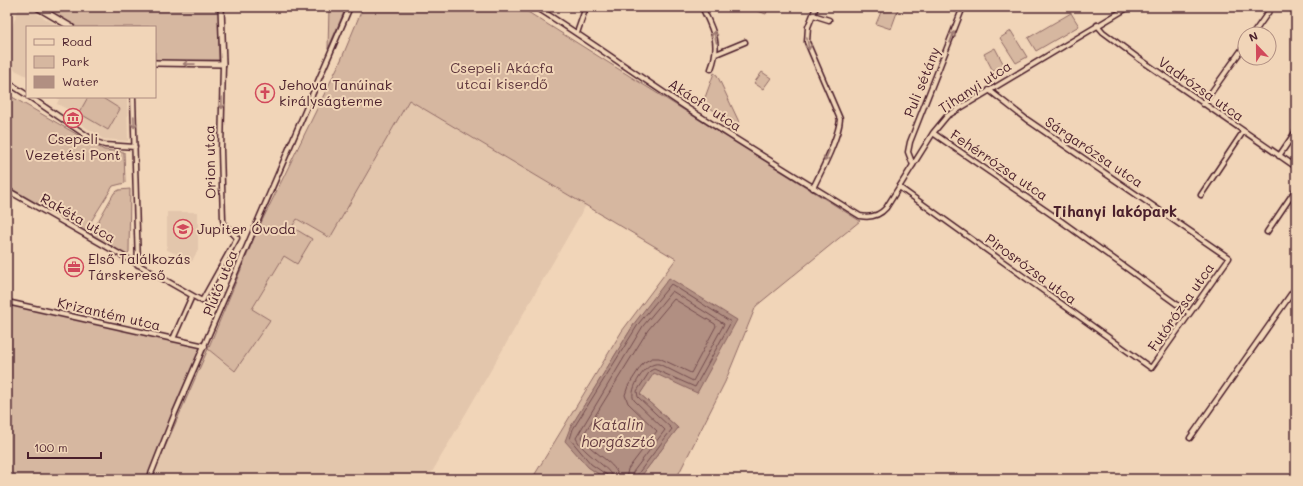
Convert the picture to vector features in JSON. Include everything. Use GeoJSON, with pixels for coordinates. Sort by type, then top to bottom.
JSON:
{"type":"FeatureCollection","features":[{"type":"Feature","properties":{"kind":"street"},"geometry":{"type":"LineString","coordinates":[[37,7],[69,26]]}},
{"type":"Feature","properties":{"kind":"street","name":"Orion utca"},"geometry":{"type":"LineString","coordinates":[[202,301],[237,238],[236,235],[224,224],[223,220],[221,150],[223,64],[221,7]]}},
{"type":"Feature","properties":{"kind":"street","name":"Plútó utca"},"geometry":{"type":"LineString","coordinates":[[149,479],[175,413],[350,7]]}},
{"type":"Feature","properties":{"kind":"street","name":"Akácfa utca"},"geometry":{"type":"LineString","coordinates":[[536,7],[694,112],[813,188],[860,216],[865,217]]}},
{"type":"Feature","properties":{"kind":"street"},"geometry":{"type":"LineString","coordinates":[[577,33],[586,7]]}},
{"type":"Feature","properties":{"kind":"street"},"geometry":{"type":"LineString","coordinates":[[702,7],[714,34],[716,54],[711,69]]}},
{"type":"Feature","properties":{"kind":"street"},"geometry":{"type":"LineString","coordinates":[[813,188],[840,124],[840,119],[809,50],[807,35],[816,7]]}},
{"type":"Feature","properties":{"kind":"street","name":"Puli sétány"},"geometry":{"type":"LineString","coordinates":[[913,165],[908,152],[910,142],[963,7]]}},
{"type":"Feature","properties":{"kind":"street","name":"Tihanyi utca"},"geometry":{"type":"LineString","coordinates":[[865,217],[872,217],[882,212],[933,133],[947,116],[1129,7]]}},
{"type":"Feature","properties":{"kind":"street"},"geometry":{"type":"LineString","coordinates":[[1259,26],[1272,7]]}},
{"type":"Feature","properties":{"kind":"street"},"geometry":{"type":"LineString","coordinates":[[813,15],[829,20]]}},
{"type":"Feature","properties":{"kind":"street","name":"Vadrózsa utca"},"geometry":{"type":"LineString","coordinates":[[1097,25],[1103,32],[1203,104],[1296,167]]}},
{"type":"Feature","properties":{"kind":"street"},"geometry":{"type":"LineString","coordinates":[[716,54],[745,42]]}},
{"type":"Feature","properties":{"kind":"street"},"geometry":{"type":"LineString","coordinates":[[1203,104],[1237,56]]}},
{"type":"Feature","properties":{"kind":"street"},"geometry":{"type":"LineString","coordinates":[[156,63],[223,64]]}},
{"type":"Feature","properties":{"kind":"street"},"geometry":{"type":"LineString","coordinates":[[7,82],[26,94]]}},
{"type":"Feature","properties":{"kind":"street","name":"Sárgarózsa utca"},"geometry":{"type":"LineString","coordinates":[[989,90],[1026,118],[1228,258]]}},
{"type":"Feature","properties":{"kind":"street"},"geometry":{"type":"LineString","coordinates":[[31,98],[100,144],[134,147]]}},
{"type":"Feature","properties":{"kind":"street"},"geometry":{"type":"LineString","coordinates":[[133,98],[138,265]]}},
{"type":"Feature","properties":{"kind":"street"},"geometry":{"type":"LineString","coordinates":[[1279,156],[1296,131]]}},
{"type":"Feature","properties":{"kind":"street"},"geometry":{"type":"LineString","coordinates":[[1200,195],[1243,132]]}},
{"type":"Feature","properties":{"kind":"street","name":"Fehérrózsa utca"},"geometry":{"type":"LineString","coordinates":[[933,133],[1062,221],[1189,313]]}},
{"type":"Feature","properties":{"kind":"street","name":"Pirosrózsa utca"},"geometry":{"type":"LineString","coordinates":[[899,187],[1151,368]]}},
{"type":"Feature","properties":{"kind":"street"},"geometry":{"type":"LineString","coordinates":[[1267,232],[1296,189]]}},
{"type":"Feature","properties":{"kind":"street","name":"Rakéta utca"},"geometry":{"type":"LineString","coordinates":[[7,190],[202,301]]}},
{"type":"Feature","properties":{"kind":"street","name":"Futórózsa utca"},"geometry":{"type":"LineString","coordinates":[[1151,368],[1228,258]]}},
{"type":"Feature","properties":{"kind":"street"},"geometry":{"type":"LineString","coordinates":[[1190,438],[1296,287]]}},
{"type":"Feature","properties":{"kind":"street"},"geometry":{"type":"LineString","coordinates":[[173,339],[192,296]]}},
{"type":"Feature","properties":{"kind":"street","name":"Krizantém utca"},"geometry":{"type":"LineString","coordinates":[[7,302],[205,346]]}},
{"type":"Feature","properties":{"kind":"shaded area"},"geometry":{"type":"Polygon","coordinates":[[[19,7],[25,7],[58,26],[26,26],[26,76],[7,66],[11,30],[19,7]]]}},
{"type":"Feature","properties":{"kind":"shaded area"},"geometry":{"type":"Polygon","coordinates":[[[58,98],[127,98],[128,141],[103,139],[71,117],[73,112],[57,104],[59,99],[58,98]]]}},
{"type":"Feature","properties":{"kind":"shaded area"},"geometry":{"type":"Polygon","coordinates":[[[409,100],[586,205],[428,479],[151,479],[208,349],[234,371],[270,320],[252,310],[284,256],[312,239],[292,227],[297,219],[330,238],[409,100]]]}},
{"type":"Feature","properties":{"kind":"shaded area","name":"Jupiter Óvoda"},"geometry":{"type":"Polygon","coordinates":[[[167,212],[198,212],[198,250],[192,261],[167,250],[167,212]]]}},
{"type":"Feature","properties":{"kind":"green space"},"geometry":{"type":"Polygon","coordinates":[[[42,7],[215,7],[219,12],[219,60],[156,61],[156,26],[75,26],[42,7]]]}},
{"type":"Feature","properties":{"kind":"green space"},"geometry":{"type":"Polygon","coordinates":[[[329,7],[346,7],[328,49],[329,7]]]}},
{"type":"Feature","properties":{"kind":"green space","name":"Csepeli Akácfa utcai kiserdő"},"geometry":{"type":"Polygon","coordinates":[[[363,7],[520,7],[860,221],[756,306],[725,382],[676,479],[639,479],[678,428],[640,394],[654,372],[636,321],[570,428],[588,467],[606,479],[532,479],[622,331],[676,259],[409,100],[330,238],[297,219],[292,227],[312,239],[297,264],[284,256],[252,309],[270,320],[235,371],[208,349],[257,231],[341,60],[363,7]]]}},
{"type":"Feature","properties":{"kind":"green space"},"geometry":{"type":"Polygon","coordinates":[[[747,7],[769,7],[766,14],[747,7]]]}},
{"type":"Feature","properties":{"kind":"green space"},"geometry":{"type":"Polygon","coordinates":[[[883,7],[899,7],[891,29],[876,24],[883,7]]]}},
{"type":"Feature","properties":{"kind":"green space"},"geometry":{"type":"Polygon","coordinates":[[[1071,13],[1079,26],[1036,51],[1028,38],[1071,13]]]}},
{"type":"Feature","properties":{"kind":"green space"},"geometry":{"type":"Polygon","coordinates":[[[1011,31],[1027,57],[1016,63],[1000,38],[1011,31]]]}},
{"type":"Feature","properties":{"kind":"green space"},"geometry":{"type":"Polygon","coordinates":[[[995,48],[1004,65],[993,71],[984,54],[995,48]]]}},
{"type":"Feature","properties":{"kind":"green space"},"geometry":{"type":"Polygon","coordinates":[[[762,72],[771,78],[763,89],[754,83],[762,72]]]}},
{"type":"Feature","properties":{"kind":"green space"},"geometry":{"type":"Polygon","coordinates":[[[714,73],[717,75],[739,122],[736,126],[703,103],[714,73]]]}},
{"type":"Feature","properties":{"kind":"green space"},"geometry":{"type":"Polygon","coordinates":[[[7,94],[104,150],[124,152],[125,183],[113,186],[85,231],[7,186],[7,94]]]}},
{"type":"Feature","properties":{"kind":"green space"},"geometry":{"type":"Polygon","coordinates":[[[87,98],[103,98],[120,109],[108,130],[79,113],[87,98]]]}},
{"type":"Feature","properties":{"kind":"green space"},"geometry":{"type":"Polygon","coordinates":[[[130,189],[129,252],[126,255],[91,234],[114,193],[119,190],[130,189]]]}},
{"type":"Feature","properties":{"kind":"green space"},"geometry":{"type":"Polygon","coordinates":[[[7,302],[41,308],[208,349],[151,479],[7,479],[7,302]]]}},
{"type":"Feature","properties":{"kind":"water","name":"Katalin horgásztó"},"geometry":{"type":"Polygon","coordinates":[[[669,278],[737,320],[697,393],[654,373],[640,394],[678,428],[639,479],[606,479],[588,467],[565,441],[570,428],[636,321],[669,278]]]}},
{"type":"Feature","properties":{"kind":"place","name":"Jehova Tanúinak királyságterme"},"geometry":{"type":"Point","coordinates":[265,93]}},
{"type":"Feature","properties":{"kind":"place","name":"Csepeli Vezetési Pont"},"geometry":{"type":"Point","coordinates":[73,118]}},
{"type":"Feature","properties":{"kind":"place","name":"Jupiter Óvoda"},"geometry":{"type":"Point","coordinates":[183,229]}},
{"type":"Feature","properties":{"kind":"place","name":"Első Találkozás Társkereső"},"geometry":{"type":"Point","coordinates":[74,267]}},
{"type":"Feature","properties":{"kind":"district","name":"Tihanyi lakópark"},"geometry":{"type":"Point","coordinates":[1115,212]}}]}
